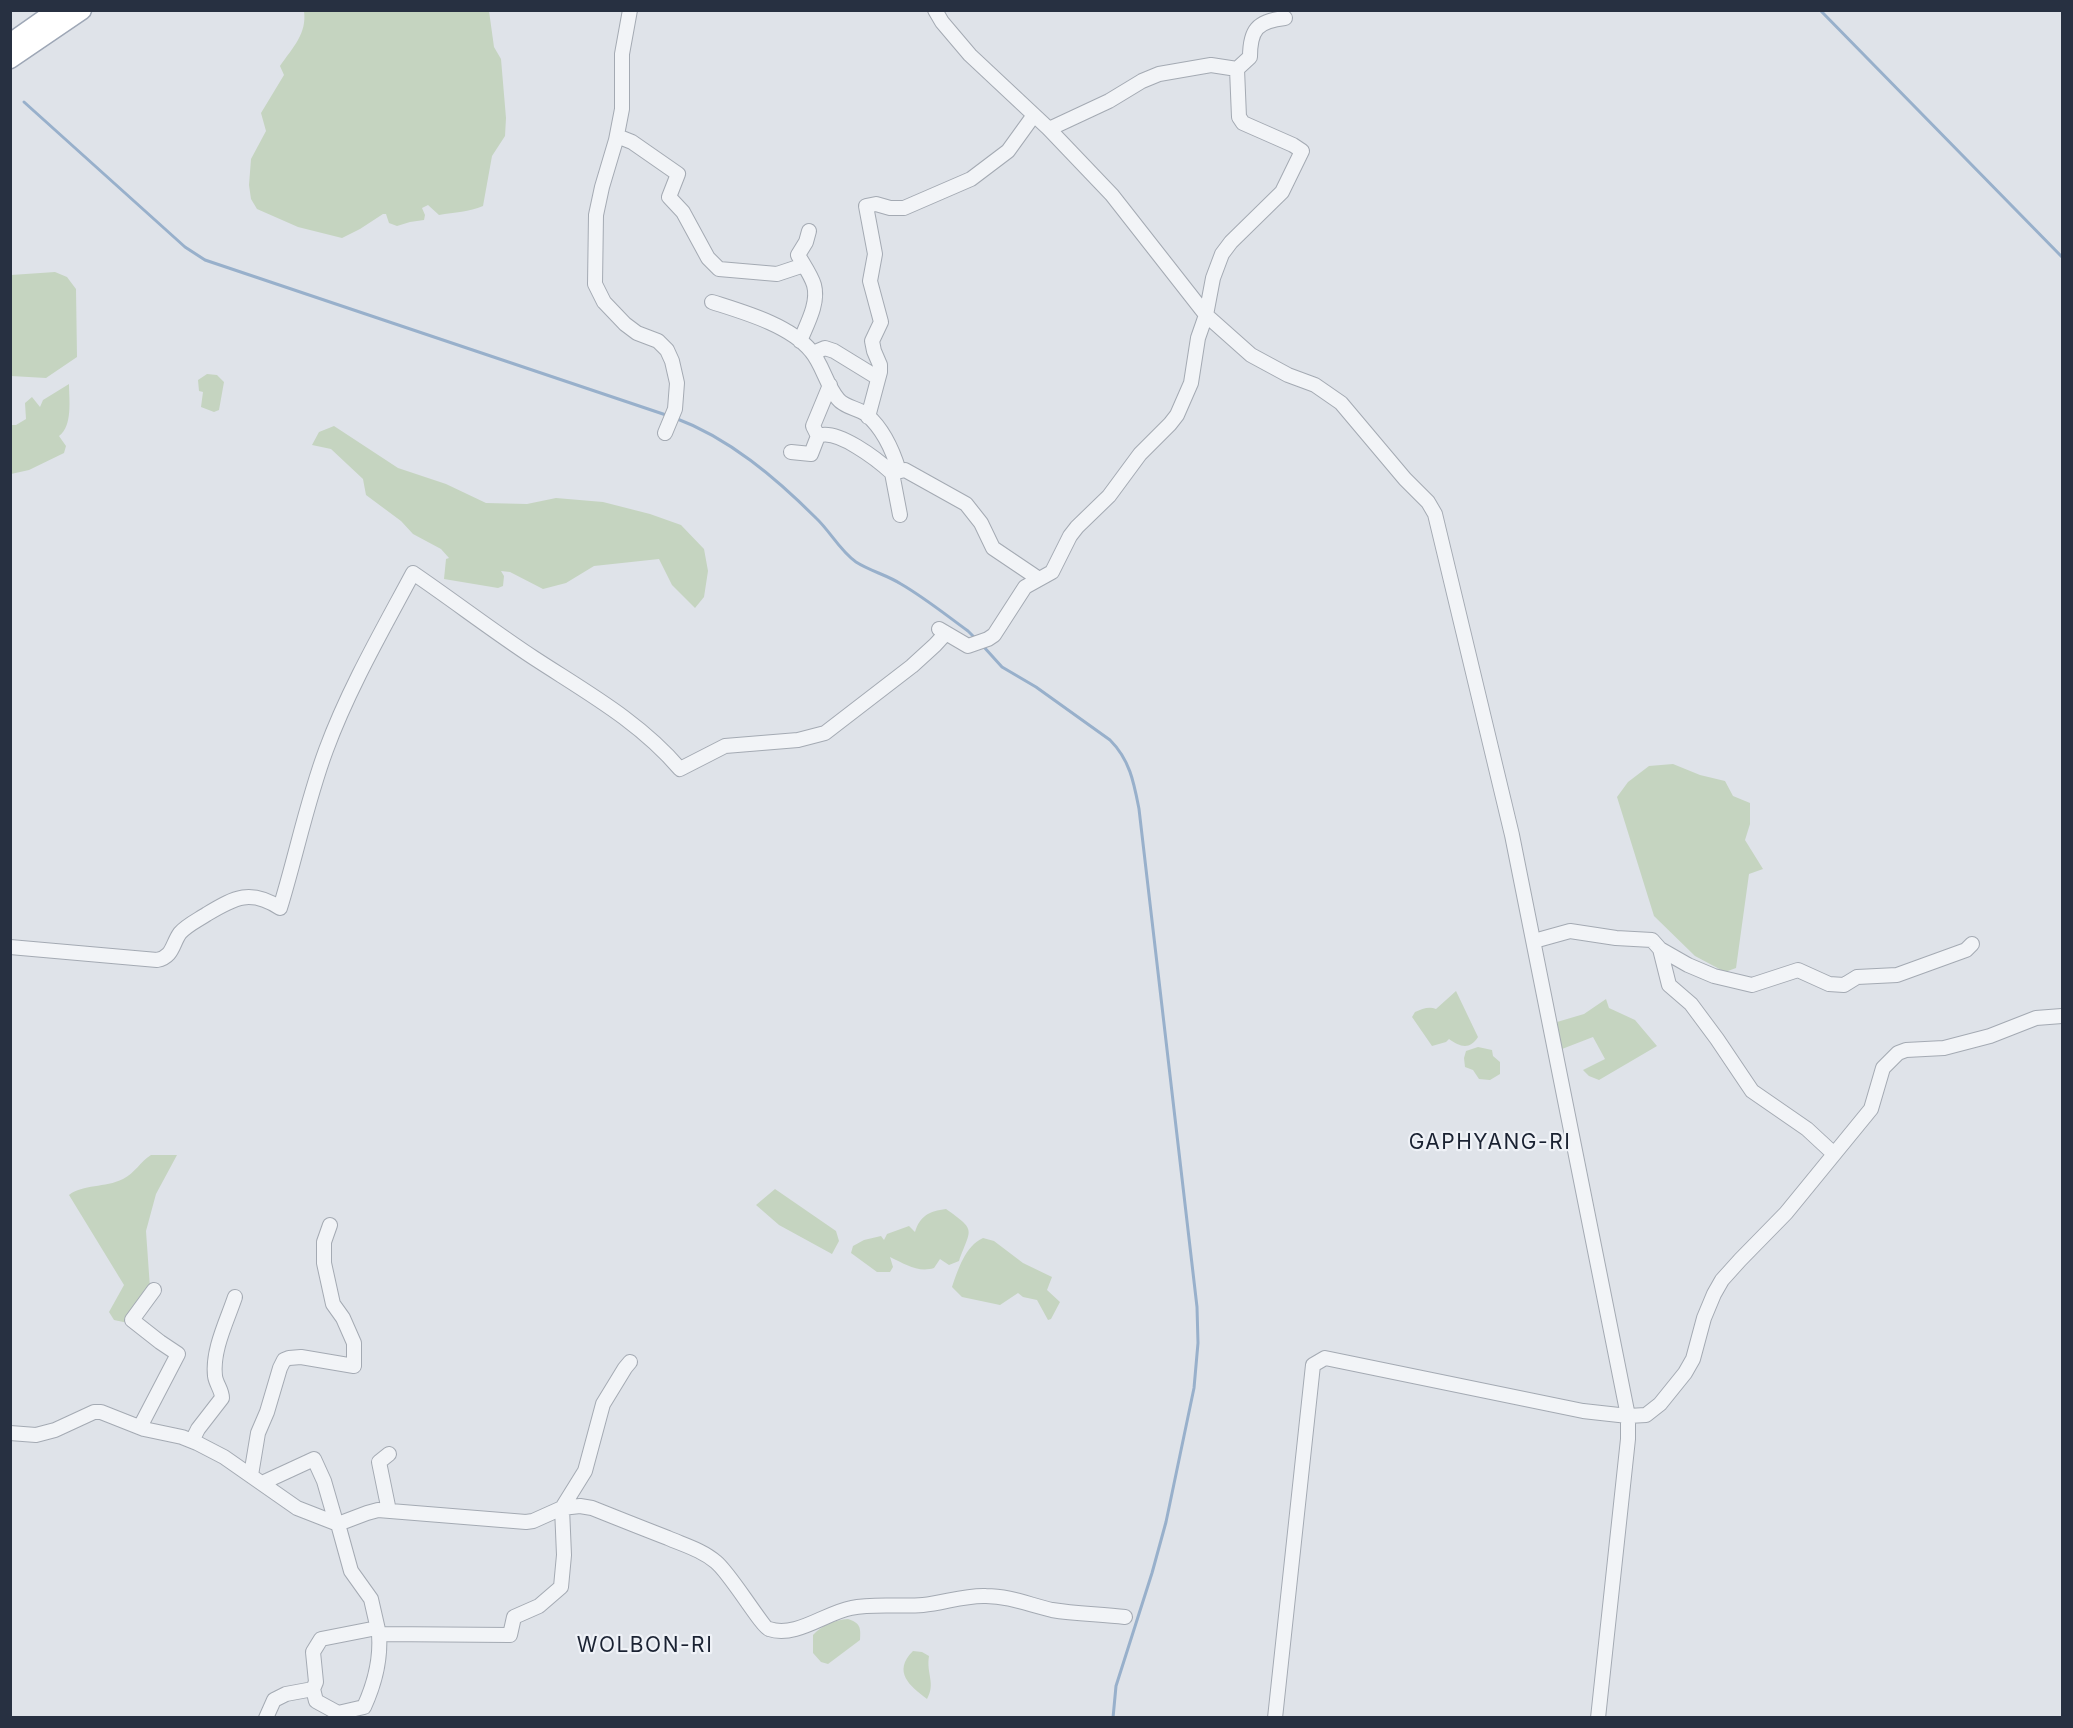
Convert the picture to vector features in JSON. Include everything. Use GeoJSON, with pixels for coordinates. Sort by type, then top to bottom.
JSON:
{"type":"FeatureCollection","features":[{"type":"Feature","properties":{"kind":"main road"},"geometry":{"type":"LineString","coordinates":[[10,43],[57,10]]}},
{"type":"Feature","properties":{"kind":"main road"},"geometry":{"type":"LineString","coordinates":[[10,59],[82,10]]}},
{"type":"Feature","properties":{"kind":"street"},"geometry":{"type":"LineString","coordinates":[[630,10],[622,54],[623,101],[617,136],[596,215],[595,284],[604,302],[628,327],[658,341],[667,350],[677,383],[675,409],[666,430]]}},
{"type":"Feature","properties":{"kind":"street"},"geometry":{"type":"LineString","coordinates":[[935,10],[942,22],[970,55],[1049,129],[1127,213],[1206,315],[1251,355],[1288,375],[1315,385],[1341,403],[1405,479],[1428,502],[1435,514],[1508,815],[1628,1416],[1628,1439],[1598,1718]]}},
{"type":"Feature","properties":{"kind":"street"},"geometry":{"type":"LineString","coordinates":[[1237,69],[1250,57],[1250,38],[1254,31],[1269,20],[1285,18]]}},
{"type":"Feature","properties":{"kind":"street"},"geometry":{"type":"LineString","coordinates":[[1049,129],[1159,74],[1211,65],[1237,69]]}},
{"type":"Feature","properties":{"kind":"street"},"geometry":{"type":"LineString","coordinates":[[10,947],[164,959],[170,954],[178,936],[188,926],[229,900],[242,897],[260,898],[280,908],[322,762],[335,727],[350,692],[413,573],[532,656],[618,711],[648,736],[680,769],[726,746],[798,740],[825,732],[912,666],[935,645],[942,631],[965,645],[972,646],[988,639],[1000,628],[1025,587],[1052,572],[1077,527],[1109,496],[1140,454],[1177,415],[1191,383],[1198,338],[1206,315],[1213,278],[1227,247],[1282,192],[1302,152],[1240,120],[1237,69]]}},
{"type":"Feature","properties":{"kind":"street"},"geometry":{"type":"LineString","coordinates":[[868,417],[880,365],[874,351],[873,341],[881,322],[870,281],[874,254],[866,206],[876,204],[890,208],[904,208],[971,179],[1008,151],[1034,115]]}},
{"type":"Feature","properties":{"kind":"street"},"geometry":{"type":"LineString","coordinates":[[617,136],[632,142],[678,174],[669,197],[683,212],[708,258],[719,268],[777,274],[804,265]]}},
{"type":"Feature","properties":{"kind":"street"},"geometry":{"type":"LineString","coordinates":[[800,341],[813,308],[815,293],[814,283],[798,255],[806,242],[809,231]]}},
{"type":"Feature","properties":{"kind":"street"},"geometry":{"type":"LineString","coordinates":[[712,302],[763,321],[800,341],[813,353],[842,403],[868,417],[890,447],[900,515]]}},
{"type":"Feature","properties":{"kind":"street"},"geometry":{"type":"LineString","coordinates":[[813,353],[825,348],[834,351],[878,378]]}},
{"type":"Feature","properties":{"kind":"street"},"geometry":{"type":"LineString","coordinates":[[791,452],[811,454],[818,436],[813,426],[830,385]]}},
{"type":"Feature","properties":{"kind":"street"},"geometry":{"type":"LineString","coordinates":[[818,436],[826,435],[849,442],[895,472],[904,470],[966,504],[981,523],[993,548],[1039,579]]}},
{"type":"Feature","properties":{"kind":"street"},"geometry":{"type":"LineString","coordinates":[[1534,941],[1570,931],[1616,938],[1652,940],[1660,949],[1688,965],[1714,976],[1752,985],[1798,970],[1829,984],[1844,985],[1857,977],[1897,975],[1966,950],[1972,944]]}},
{"type":"Feature","properties":{"kind":"street"},"geometry":{"type":"LineString","coordinates":[[1660,949],[1669,985],[1690,1004],[1718,1039],[1752,1090],[1807,1129],[1834,1154]]}},
{"type":"Feature","properties":{"kind":"street"},"geometry":{"type":"LineString","coordinates":[[1275,1718],[1313,1365],[1325,1358],[1583,1411],[1628,1416],[1646,1415],[1673,1390],[1693,1359],[1704,1318],[1713,1294],[1722,1280],[1786,1214],[1871,1109],[1883,1068],[1898,1053],[1906,1050],[1944,1048],[1990,1036],[2036,1018],[2062,1016]]}},
{"type":"Feature","properties":{"kind":"street"},"geometry":{"type":"LineString","coordinates":[[256,1479],[258,1433],[284,1360],[301,1357],[354,1366],[354,1343],[342,1315],[333,1304],[324,1263],[324,1242],[330,1225]]}},
{"type":"Feature","properties":{"kind":"street"},"geometry":{"type":"LineString","coordinates":[[140,1427],[178,1354],[132,1320],[154,1290]]}},
{"type":"Feature","properties":{"kind":"street"},"geometry":{"type":"LineString","coordinates":[[192,1441],[198,1429],[222,1398],[214,1375],[215,1366],[219,1342],[235,1297]]}},
{"type":"Feature","properties":{"kind":"street"},"geometry":{"type":"LineString","coordinates":[[256,1479],[314,1459],[324,1481],[351,1571],[371,1599],[376,1614],[378,1631],[381,1652],[374,1684],[364,1707],[338,1713],[316,1701],[313,1689],[316,1682],[314,1652],[321,1639],[378,1631],[510,1635],[514,1617],[538,1606],[561,1587],[564,1557],[562,1508],[585,1471],[603,1404],[630,1362]]}},
{"type":"Feature","properties":{"kind":"street"},"geometry":{"type":"LineString","coordinates":[[10,1433],[36,1435],[55,1430],[94,1412],[101,1412],[140,1427],[192,1441],[224,1457],[297,1508],[336,1523],[367,1513],[389,1511],[526,1522],[562,1508],[580,1506],[592,1508],[699,1551],[717,1562],[752,1606],[760,1623],[771,1630],[802,1627],[826,1616],[866,1605],[925,1605],[979,1596],[1023,1602],[1054,1610],[1125,1617]]}},
{"type":"Feature","properties":{"kind":"street"},"geometry":{"type":"LineString","coordinates":[[389,1454],[379,1462],[389,1511]]}},
{"type":"Feature","properties":{"kind":"street"},"geometry":{"type":"LineString","coordinates":[[266,1718],[274,1700],[286,1694],[313,1689]]}},
{"type":"Feature","properties":{"kind":"green space"},"geometry":{"type":"Polygon","coordinates":[[[304,11],[489,11],[494,47],[501,59],[506,118],[505,136],[492,156],[483,206],[439,215],[428,205],[422,208],[425,215],[424,220],[397,226],[389,223],[386,214],[383,214],[342,238],[298,227],[257,209],[251,199],[249,185],[251,159],[266,131],[261,113],[284,75],[280,66],[301,34],[304,11]]]}},
{"type":"Feature","properties":{"kind":"green space"},"geometry":{"type":"Polygon","coordinates":[[[55,272],[67,277],[76,289],[77,357],[46,378],[11,376],[11,275],[55,272]]]}},
{"type":"Feature","properties":{"kind":"green space"},"geometry":{"type":"Polygon","coordinates":[[[207,374],[217,375],[224,382],[219,410],[214,412],[201,407],[203,392],[199,391],[198,380],[207,374]]]}},
{"type":"Feature","properties":{"kind":"green space"},"geometry":{"type":"Polygon","coordinates":[[[69,384],[68,419],[59,436],[66,446],[64,453],[29,470],[11,474],[11,425],[16,425],[26,419],[25,403],[32,397],[40,407],[43,400],[69,384]]]}},
{"type":"Feature","properties":{"kind":"green space"},"geometry":{"type":"Polygon","coordinates":[[[334,426],[398,468],[446,484],[486,503],[527,504],[556,498],[603,502],[681,525],[704,549],[708,571],[704,597],[695,608],[672,585],[659,559],[594,566],[566,583],[543,589],[510,572],[501,571],[504,576],[503,586],[498,588],[444,579],[446,559],[449,558],[441,549],[413,534],[401,521],[366,495],[363,479],[331,449],[312,445],[319,432],[334,426]]]}},
{"type":"Feature","properties":{"kind":"green space"},"geometry":{"type":"Polygon","coordinates":[[[1673,764],[1700,775],[1725,781],[1733,796],[1750,803],[1750,824],[1745,840],[1763,869],[1749,874],[1736,968],[1725,972],[1695,956],[1654,916],[1617,797],[1628,782],[1649,766],[1673,764]]]}},
{"type":"Feature","properties":{"kind":"green space"},"geometry":{"type":"Polygon","coordinates":[[[1456,991],[1478,1037],[1472,1044],[1465,1046],[1449,1039],[1432,1046],[1412,1017],[1415,1012],[1423,1009],[1436,1009],[1456,991]]]}},
{"type":"Feature","properties":{"kind":"green space"},"geometry":{"type":"Polygon","coordinates":[[[1606,999],[1609,1008],[1635,1020],[1657,1046],[1599,1080],[1589,1076],[1583,1070],[1605,1059],[1593,1037],[1562,1049],[1557,1022],[1584,1014],[1606,999]]]}},
{"type":"Feature","properties":{"kind":"green space"},"geometry":{"type":"Polygon","coordinates":[[[1478,1047],[1492,1050],[1493,1056],[1500,1062],[1500,1074],[1490,1080],[1479,1079],[1473,1070],[1465,1067],[1466,1051],[1478,1047]]]}},
{"type":"Feature","properties":{"kind":"green space"},"geometry":{"type":"Polygon","coordinates":[[[151,1155],[177,1155],[156,1194],[146,1231],[150,1288],[128,1323],[114,1320],[109,1312],[124,1285],[69,1195],[81,1189],[123,1179],[151,1155]]]}},
{"type":"Feature","properties":{"kind":"green space"},"geometry":{"type":"Polygon","coordinates":[[[775,1189],[836,1231],[839,1241],[832,1254],[779,1225],[756,1205],[775,1189]]]}},
{"type":"Feature","properties":{"kind":"green space"},"geometry":{"type":"Polygon","coordinates":[[[946,1209],[963,1222],[969,1231],[959,1261],[949,1265],[940,1259],[934,1268],[922,1269],[890,1257],[893,1267],[890,1272],[877,1272],[851,1253],[853,1246],[864,1240],[881,1236],[884,1240],[887,1234],[909,1226],[915,1232],[926,1215],[946,1209]]]}},
{"type":"Feature","properties":{"kind":"green space"},"geometry":{"type":"Polygon","coordinates":[[[983,1238],[994,1241],[1023,1263],[1052,1277],[1047,1290],[1060,1302],[1051,1319],[1048,1320],[1037,1300],[1023,1297],[1018,1293],[1000,1305],[962,1297],[952,1287],[967,1253],[983,1238]]]}},
{"type":"Feature","properties":{"kind":"green space"},"geometry":{"type":"Polygon","coordinates":[[[848,1619],[859,1626],[860,1640],[828,1664],[821,1662],[813,1653],[813,1635],[820,1628],[848,1619]]]}},
{"type":"Feature","properties":{"kind":"green space"},"geometry":{"type":"Polygon","coordinates":[[[913,1651],[929,1656],[931,1688],[927,1699],[910,1684],[904,1672],[907,1659],[913,1651]]]}},
{"type":"Feature","properties":{"kind":"waterway"},"geometry":{"type":"LineString","coordinates":[[1820,10],[2062,257]]}},
{"type":"Feature","properties":{"kind":"waterway"},"geometry":{"type":"LineString","coordinates":[[24,102],[185,247],[205,260],[669,416]]}},
{"type":"Feature","properties":{"kind":"waterway"},"geometry":{"type":"LineString","coordinates":[[675,418],[714,436],[751,461],[801,503],[856,562],[910,589],[976,639]]}},
{"type":"Feature","properties":{"kind":"waterway"},"geometry":{"type":"LineString","coordinates":[[983,646],[1002,667],[1036,687],[1110,740],[1127,764],[1139,809],[1197,1307],[1198,1343],[1194,1388],[1166,1522],[1116,1686],[1113,1718]]}},
{"type":"Feature","properties":{"kind":"district","name":"GAPHYANG-RI"},"geometry":{"type":"Point","coordinates":[1490,1143]}},
{"type":"Feature","properties":{"kind":"district","name":"WOLBON-RI"},"geometry":{"type":"Point","coordinates":[645,1646]}}]}
